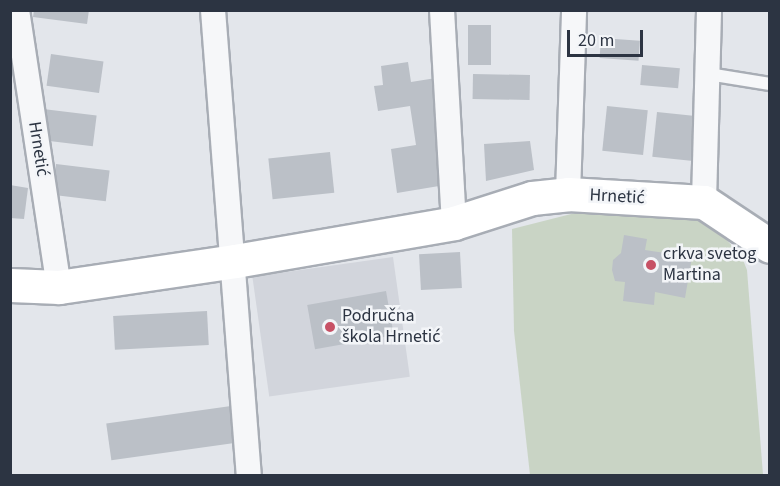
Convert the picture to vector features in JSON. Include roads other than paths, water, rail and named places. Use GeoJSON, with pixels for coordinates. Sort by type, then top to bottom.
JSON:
{"type":"FeatureCollection","features":[{"type":"Feature","properties":{"kind":"street","name":"Hrnetić"},"geometry":{"type":"LineString","coordinates":[[17,10],[59,287]]}},
{"type":"Feature","properties":{"kind":"street"},"geometry":{"type":"LineString","coordinates":[[213,10],[235,261],[233,298],[249,476]]}},
{"type":"Feature","properties":{"kind":"street"},"geometry":{"type":"LineString","coordinates":[[442,10],[454,223]]}},
{"type":"Feature","properties":{"kind":"street"},"geometry":{"type":"LineString","coordinates":[[568,194],[574,10]]}},
{"type":"Feature","properties":{"kind":"street"},"geometry":{"type":"LineString","coordinates":[[709,10],[704,202],[770,246]]}},
{"type":"Feature","properties":{"kind":"street","name":"Hrnetić"},"geometry":{"type":"LineString","coordinates":[[10,285],[59,287],[235,261],[454,223],[532,198],[568,194],[704,202]]}},
{"type":"Feature","properties":{"kind":"lane"},"geometry":{"type":"LineString","coordinates":[[708,74],[770,84]]}},
{"type":"Feature","properties":{"kind":"place","name":"crkva svetog Martina"},"geometry":{"type":"Point","coordinates":[651,265]}},
{"type":"Feature","properties":{"kind":"place","name":"Područna škola Hrnetić"},"geometry":{"type":"Point","coordinates":[330,327]}}]}
